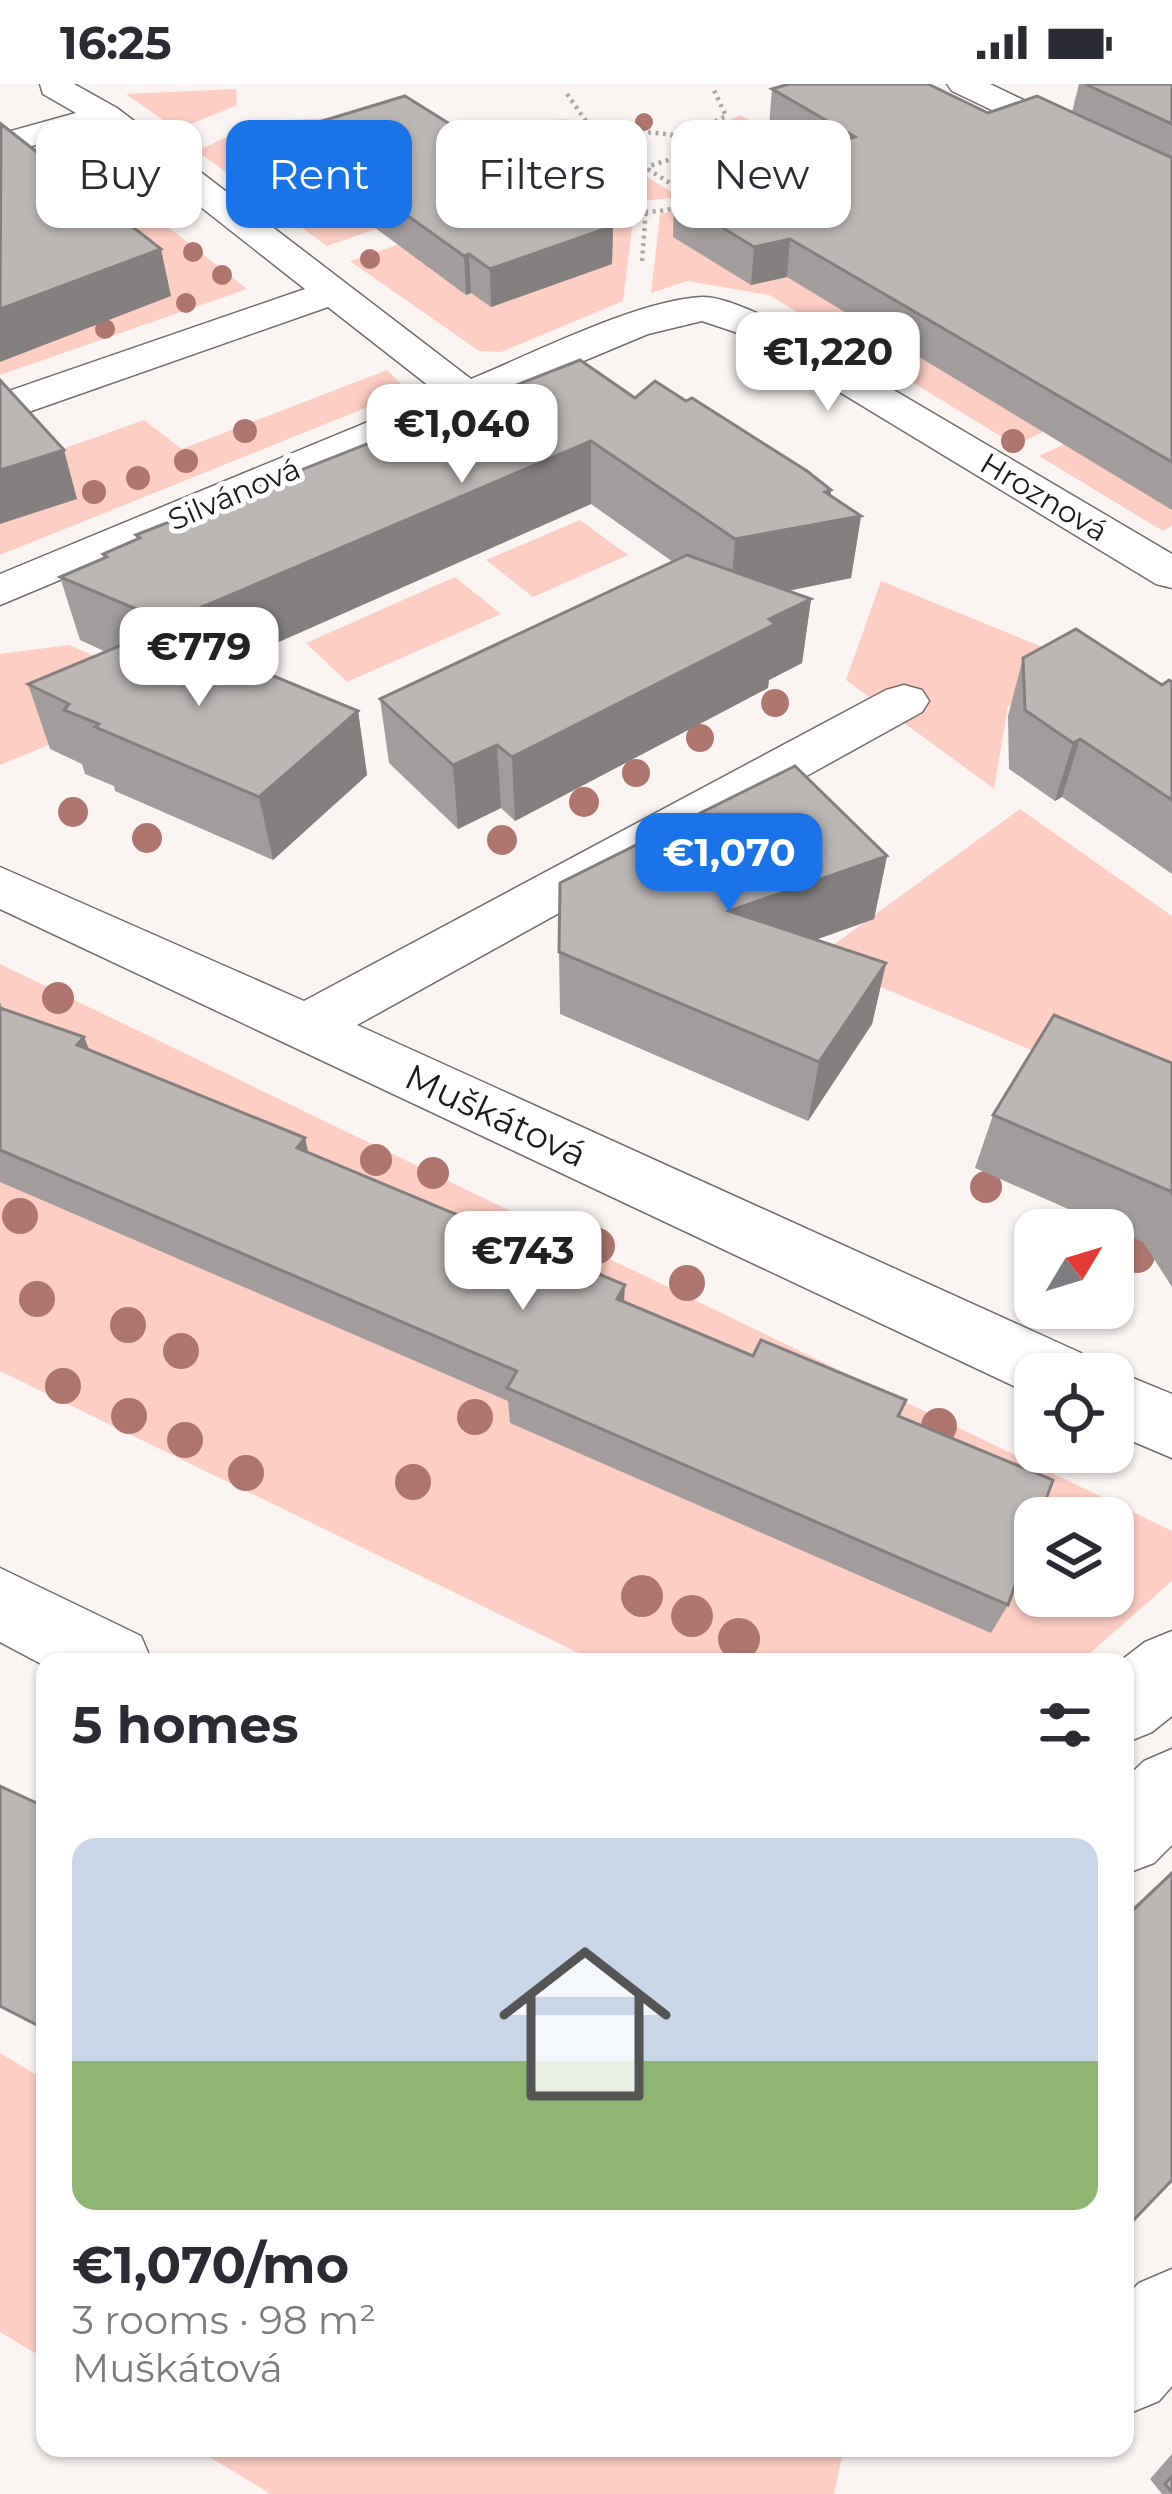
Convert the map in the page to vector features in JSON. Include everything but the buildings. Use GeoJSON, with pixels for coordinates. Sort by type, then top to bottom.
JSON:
{"type":"FeatureCollection","features":[{"type":"Feature","properties":{"kind":"street"},"geometry":{"type":"LineString","coordinates":[[964,84],[1172,185]]}},
{"type":"Feature","properties":{"kind":"street"},"geometry":{"type":"LineString","coordinates":[[37,88],[112,99],[333,292],[468,396]]}},
{"type":"Feature","properties":{"kind":"street"},"geometry":{"type":"LineString","coordinates":[[0,145],[112,99]]}},
{"type":"Feature","properties":{"kind":"street"},"geometry":{"type":"LineString","coordinates":[[5,406],[333,292]]}},
{"type":"Feature","properties":{"kind":"street","name":"Hroznová"},"geometry":{"type":"LineString","coordinates":[[468,396],[635,325],[704,309],[761,328],[1172,574]]}},
{"type":"Feature","properties":{"kind":"street","name":"Silvánová"},"geometry":{"type":"LineString","coordinates":[[0,592],[468,396]]}},
{"type":"Feature","properties":{"kind":"street"},"geometry":{"type":"LineString","coordinates":[[305,1027],[904,701]]}},
{"type":"Feature","properties":{"kind":"street","name":"Muškátová"},"geometry":{"type":"LineString","coordinates":[[0,886],[1014,1354]]}},
{"type":"Feature","properties":{"kind":"street"},"geometry":{"type":"LineString","coordinates":[[1134,1410],[1172,1427]]}},
{"type":"Feature","properties":{"kind":"street"},"geometry":{"type":"LineString","coordinates":[[0,1603],[97,1653]]}},
{"type":"Feature","properties":{"kind":"street"},"geometry":{"type":"LineString","coordinates":[[1134,1698],[1172,1668]]}},
{"type":"Feature","properties":{"kind":"street"},"geometry":{"type":"LineString","coordinates":[[1134,1825],[1172,1789]]}},
{"type":"Feature","properties":{"kind":"street"},"geometry":{"type":"LineString","coordinates":[[1134,2357],[1172,2316]]}},
{"type":"Feature","properties":{"kind":"path"},"geometry":{"type":"LineString","coordinates":[[713,88],[726,116],[718,120]]}},
{"type":"Feature","properties":{"kind":"path"},"geometry":{"type":"LineString","coordinates":[[567,94],[585,120]]}},
{"type":"Feature","properties":{"kind":"shaded area"},"geometry":{"type":"Polygon","coordinates":[[[859,84],[861,180],[851,179],[851,120],[859,84]]]}},
{"type":"Feature","properties":{"kind":"shaded area"},"geometry":{"type":"Polygon","coordinates":[[[236,89],[237,105],[201,120],[163,120],[126,94],[236,89]]]}},
{"type":"Feature","properties":{"kind":"shaded area"},"geometry":{"type":"Polygon","coordinates":[[[408,115],[409,120],[285,120],[408,115]]]}},
{"type":"Feature","properties":{"kind":"shaded area"},"geometry":{"type":"Polygon","coordinates":[[[412,134],[428,211],[412,217],[412,134]]]}},
{"type":"Feature","properties":{"kind":"shaded area"},"geometry":{"type":"Polygon","coordinates":[[[226,137],[226,172],[202,155],[202,149],[226,137]]]}},
{"type":"Feature","properties":{"kind":"shaded area"},"geometry":{"type":"Polygon","coordinates":[[[36,141],[36,228],[169,228],[247,289],[0,375],[0,151],[36,141]]]}},
{"type":"Feature","properties":{"kind":"shaded area"},"geometry":{"type":"Polygon","coordinates":[[[647,177],[671,192],[671,198],[647,201],[647,177]]]}},
{"type":"Feature","properties":{"kind":"shaded area"},"geometry":{"type":"Polygon","coordinates":[[[671,212],[671,228],[733,228],[1085,413],[1015,445],[769,295],[687,281],[651,293],[660,214],[671,212]]]}},
{"type":"Feature","properties":{"kind":"shaded area"},"geometry":{"type":"Polygon","coordinates":[[[302,228],[379,228],[327,246],[302,228]]]}},
{"type":"Feature","properties":{"kind":"shaded area"},"geometry":{"type":"Polygon","coordinates":[[[447,228],[632,228],[623,301],[501,352],[479,351],[350,261],[447,228]]]}},
{"type":"Feature","properties":{"kind":"shaded area"},"geometry":{"type":"Polygon","coordinates":[[[387,370],[400,383],[400,394],[0,555],[0,415],[57,451],[144,420],[182,449],[387,370]]]}},
{"type":"Feature","properties":{"kind":"shaded area"},"geometry":{"type":"Polygon","coordinates":[[[1172,394],[1172,526],[1163,531],[1039,456],[1172,394]]]}},
{"type":"Feature","properties":{"kind":"shaded area"},"geometry":{"type":"Polygon","coordinates":[[[580,520],[628,555],[533,597],[486,560],[580,520]]]}},
{"type":"Feature","properties":{"kind":"shaded area"},"geometry":{"type":"Polygon","coordinates":[[[455,577],[501,614],[347,682],[306,643],[455,577]]]}},
{"type":"Feature","properties":{"kind":"shaded area"},"geometry":{"type":"Polygon","coordinates":[[[881,581],[1084,664],[1008,706],[994,789],[846,680],[881,581]]]}},
{"type":"Feature","properties":{"kind":"shaded area"},"geometry":{"type":"Polygon","coordinates":[[[69,645],[136,674],[131,711],[0,765],[0,654],[69,645]]]}},
{"type":"Feature","properties":{"kind":"shaded area"},"geometry":{"type":"Polygon","coordinates":[[[1020,809],[1172,916],[1172,1109],[814,959],[1020,809]]]}},
{"type":"Feature","properties":{"kind":"shaded area"},"geometry":{"type":"Polygon","coordinates":[[[0,964],[1014,1455],[1014,1473],[1052,1473],[1102,1497],[1014,1497],[1014,1617],[1131,1617],[1090,1653],[579,1653],[0,1371],[0,964]]]}},
{"type":"Feature","properties":{"kind":"shaded area"},"geometry":{"type":"Polygon","coordinates":[[[1134,1513],[1172,1531],[1172,1581],[1134,1614],[1134,1513]]]}},
{"type":"Feature","properties":{"kind":"shaded area"},"geometry":{"type":"Polygon","coordinates":[[[0,2053],[36,2075],[36,2354],[0,2332],[0,2053]]]}},
{"type":"Feature","properties":{"kind":"shaded area"},"geometry":{"type":"Polygon","coordinates":[[[209,2457],[842,2457],[834,2494],[271,2494],[209,2457]]]}}]}
